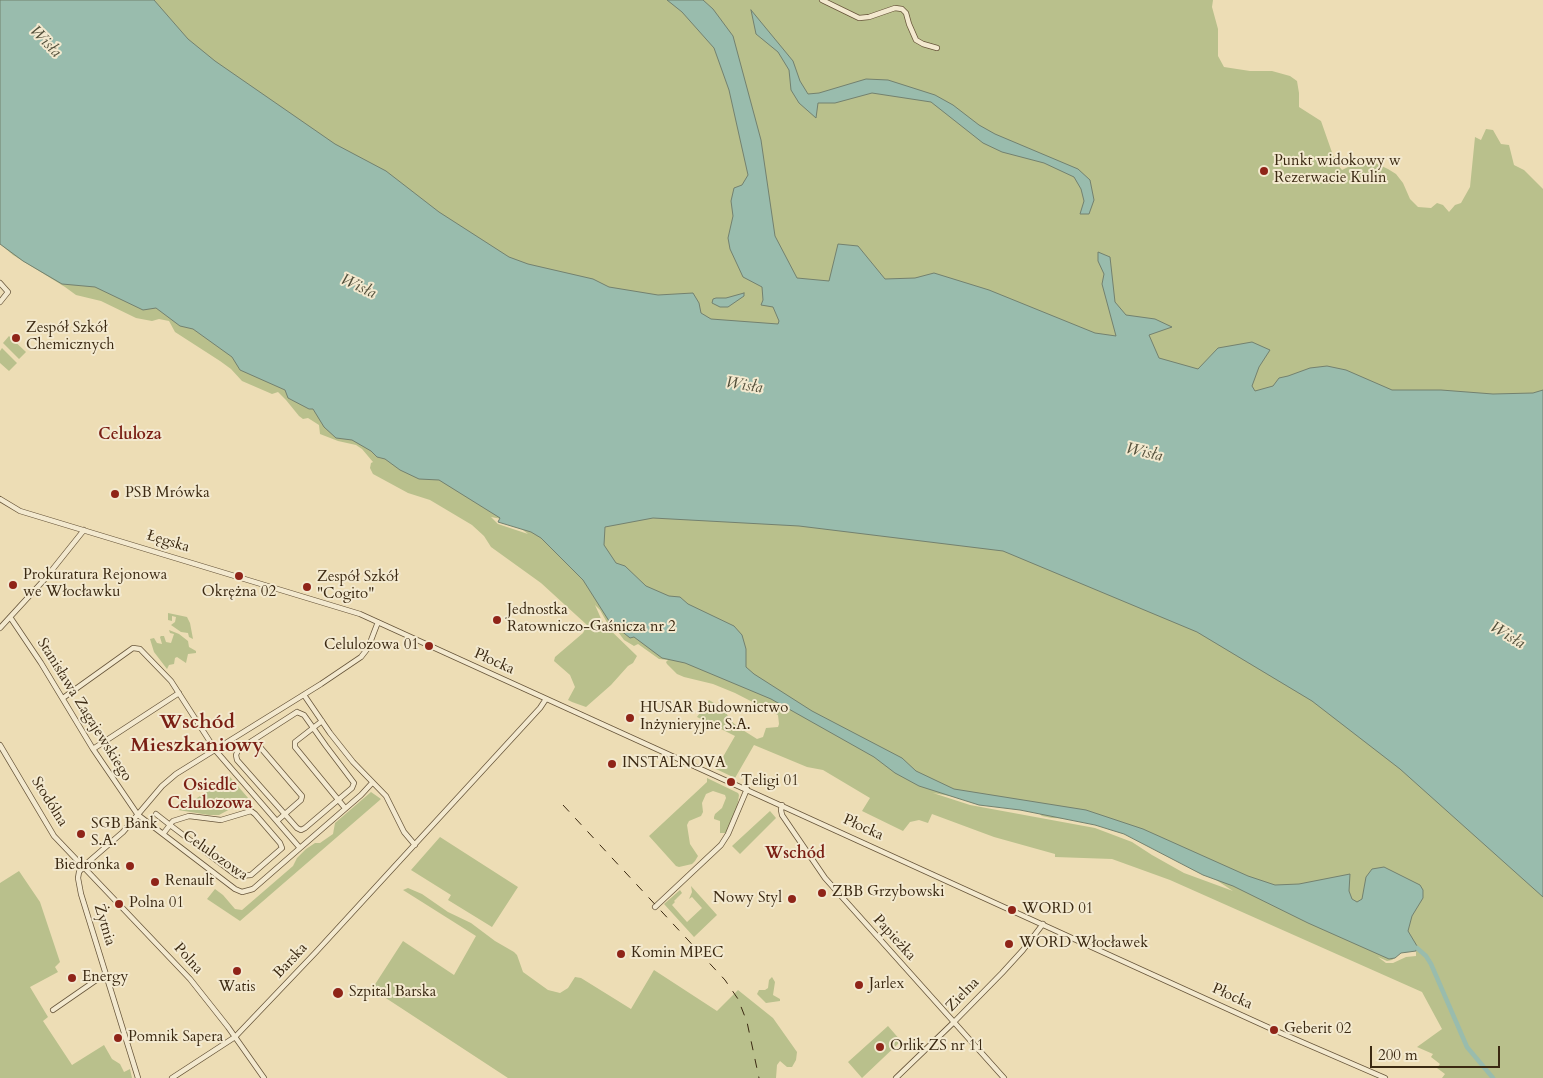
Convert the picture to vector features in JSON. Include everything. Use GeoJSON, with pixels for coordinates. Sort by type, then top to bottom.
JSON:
{"type":"FeatureCollection","features":[{"type":"Feature","properties":{"kind":"street"},"geometry":{"type":"LineString","coordinates":[[822,0],[859,18],[869,17],[895,8],[902,9],[906,13],[916,40],[938,48]]}},
{"type":"Feature","properties":{"kind":"street"},"geometry":{"type":"LineString","coordinates":[[0,283],[8,292],[0,302]]}},
{"type":"Feature","properties":{"kind":"street","name":"Łęgska"},"geometry":{"type":"LineString","coordinates":[[0,499],[20,511],[330,604]]}},
{"type":"Feature","properties":{"kind":"street"},"geometry":{"type":"LineString","coordinates":[[0,628],[44,580],[84,530]]}},
{"type":"Feature","properties":{"kind":"street","name":"Płocka"},"geometry":{"type":"LineString","coordinates":[[330,604],[378,622],[1274,1030],[1385,1078]]}},
{"type":"Feature","properties":{"kind":"street","name":"Stanisława Zagajewskiego"},"geometry":{"type":"LineString","coordinates":[[10,617],[63,698],[93,749],[138,815]]}},
{"type":"Feature","properties":{"kind":"street"},"geometry":{"type":"LineString","coordinates":[[83,866],[117,838],[170,778],[304,695],[361,657],[368,648],[378,622]]}},
{"type":"Feature","properties":{"kind":"street"},"geometry":{"type":"LineString","coordinates":[[63,698],[135,647],[140,648],[164,673],[179,693],[214,749],[300,848]]}},
{"type":"Feature","properties":{"kind":"street"},"geometry":{"type":"LineString","coordinates":[[93,749],[179,693]]}},
{"type":"Feature","properties":{"kind":"street"},"geometry":{"type":"LineString","coordinates":[[304,695],[347,755],[386,796],[404,832],[415,844]]}},
{"type":"Feature","properties":{"kind":"street","name":"Barska"},"geometry":{"type":"LineString","coordinates":[[172,1078],[235,1037],[289,982],[540,708],[546,699]]}},
{"type":"Feature","properties":{"kind":"street"},"geometry":{"type":"LineString","coordinates":[[298,712],[303,714],[354,781],[352,788],[302,830],[297,828],[236,758],[238,750],[253,740],[298,712]]}},
{"type":"Feature","properties":{"kind":"street"},"geometry":{"type":"LineString","coordinates":[[322,721],[295,742],[294,748],[345,808]]}},
{"type":"Feature","properties":{"kind":"street"},"geometry":{"type":"LineString","coordinates":[[246,730],[301,795],[301,800],[277,821]]}},
{"type":"Feature","properties":{"kind":"street","name":"Stodólna"},"geometry":{"type":"LineString","coordinates":[[0,745],[50,830],[83,866]]}},
{"type":"Feature","properties":{"kind":"street","name":"Celulozowa"},"geometry":{"type":"LineString","coordinates":[[138,815],[240,892],[250,891],[372,783]]}},
{"type":"Feature","properties":{"kind":"street"},"geometry":{"type":"LineString","coordinates":[[655,907],[721,845],[728,834],[747,790]]}},
{"type":"Feature","properties":{"kind":"street"},"geometry":{"type":"LineString","coordinates":[[163,834],[174,821],[190,816],[221,820],[254,812],[262,805]]}},
{"type":"Feature","properties":{"kind":"street","name":"Papieżka"},"geometry":{"type":"LineString","coordinates":[[782,805],[782,815],[824,878],[1004,1078]]}},
{"type":"Feature","properties":{"kind":"street"},"geometry":{"type":"LineString","coordinates":[[156,814],[238,876],[250,876],[281,850],[281,845],[254,812]]}},
{"type":"Feature","properties":{"kind":"street"},"geometry":{"type":"LineString","coordinates":[[271,858],[279,866]]}},
{"type":"Feature","properties":{"kind":"street","name":"Żytnia"},"geometry":{"type":"LineString","coordinates":[[83,866],[78,875],[80,890],[138,1078]]}},
{"type":"Feature","properties":{"kind":"street","name":"Polna"},"geometry":{"type":"LineString","coordinates":[[83,866],[187,977],[235,1037],[264,1078]]}},
{"type":"Feature","properties":{"kind":"street","name":"Zielna"},"geometry":{"type":"LineString","coordinates":[[896,1078],[953,1023],[1018,955],[1043,924]]}},
{"type":"Feature","properties":{"kind":"street"},"geometry":{"type":"LineString","coordinates":[[53,1010],[105,974]]}},
{"type":"Feature","properties":{"kind":"green space"},"geometry":{"type":"Polygon","coordinates":[[[0,0],[1213,0],[1212,7],[1218,29],[1218,56],[1224,67],[1250,71],[1272,71],[1290,76],[1297,81],[1299,107],[1321,121],[1335,161],[1342,170],[1362,160],[1373,162],[1388,169],[1396,174],[1403,183],[1410,199],[1418,207],[1431,208],[1437,203],[1443,205],[1449,212],[1455,205],[1461,203],[1470,187],[1475,137],[1481,140],[1486,129],[1493,130],[1501,144],[1509,145],[1514,165],[1524,170],[1543,189],[1543,1078],[1442,1078],[1445,1074],[1437,1068],[1440,1064],[1431,1057],[1433,1054],[1417,1047],[1442,1029],[1422,992],[1170,880],[1112,859],[1055,857],[1055,854],[994,837],[932,814],[928,823],[919,820],[910,822],[903,831],[862,811],[870,798],[823,770],[807,767],[754,745],[735,778],[716,769],[735,736],[697,717],[709,700],[724,709],[730,720],[738,727],[757,739],[763,737],[766,728],[778,727],[778,715],[713,684],[677,674],[667,664],[668,660],[659,659],[638,644],[634,646],[624,640],[613,625],[609,626],[595,605],[603,623],[637,656],[633,663],[611,685],[586,707],[568,700],[575,687],[570,675],[554,661],[555,657],[583,633],[587,625],[541,583],[491,547],[484,536],[472,525],[430,500],[408,493],[373,474],[370,468],[373,462],[362,449],[356,445],[320,434],[319,425],[308,418],[303,419],[299,416],[278,392],[272,394],[242,381],[231,369],[175,332],[169,321],[159,319],[152,321],[136,318],[101,301],[76,295],[13,255],[0,244],[0,0]],[[491,517],[498,524],[528,534],[514,523],[491,517]],[[933,793],[970,805],[1095,828],[1132,842],[1184,873],[1233,891],[1204,872],[1140,838],[1076,819],[1052,818],[1042,816],[1036,811],[933,793]],[[1416,951],[1401,953],[1392,960],[1387,961],[1378,957],[1386,963],[1393,963],[1406,957],[1416,956],[1416,951]]]}},
{"type":"Feature","properties":{"kind":"green space"},"geometry":{"type":"Polygon","coordinates":[[[9,336],[26,352],[19,359],[3,343],[9,336]]]}},
{"type":"Feature","properties":{"kind":"green space"},"geometry":{"type":"Polygon","coordinates":[[[2,348],[17,363],[9,371],[0,363],[0,351],[2,348]]]}},
{"type":"Feature","properties":{"kind":"green space"},"geometry":{"type":"Polygon","coordinates":[[[168,613],[187,617],[193,639],[189,637],[188,633],[181,632],[171,625],[175,622],[176,617],[172,616],[172,621],[168,620],[168,613]]]}},
{"type":"Feature","properties":{"kind":"green space"},"geometry":{"type":"Polygon","coordinates":[[[169,630],[179,634],[188,641],[189,647],[196,651],[196,653],[188,654],[186,663],[177,657],[175,658],[174,664],[169,665],[167,669],[154,652],[150,639],[154,638],[157,643],[162,644],[160,637],[164,636],[166,642],[171,643],[174,634],[170,633],[169,630]]]}},
{"type":"Feature","properties":{"kind":"green space"},"geometry":{"type":"Polygon","coordinates":[[[230,777],[249,799],[219,815],[178,810],[230,777]]]}},
{"type":"Feature","properties":{"kind":"green space"},"geometry":{"type":"Polygon","coordinates":[[[707,778],[738,793],[737,808],[726,833],[720,833],[720,821],[714,819],[714,817],[722,808],[726,798],[725,795],[713,791],[706,794],[702,803],[703,812],[701,816],[689,821],[687,825],[690,844],[698,856],[692,864],[676,866],[649,836],[707,782],[707,778]]]}},
{"type":"Feature","properties":{"kind":"green space"},"geometry":{"type":"Polygon","coordinates":[[[371,792],[381,799],[240,921],[207,899],[215,889],[235,909],[242,910],[293,866],[297,858],[306,849],[315,843],[320,843],[333,834],[335,823],[371,792]]]}},
{"type":"Feature","properties":{"kind":"green space"},"geometry":{"type":"Polygon","coordinates":[[[770,811],[776,818],[740,854],[732,846],[770,811]]]}},
{"type":"Feature","properties":{"kind":"green space"},"geometry":{"type":"Polygon","coordinates":[[[440,837],[518,887],[492,927],[448,900],[451,895],[411,870],[440,837]]]}},
{"type":"Feature","properties":{"kind":"green space"},"geometry":{"type":"Polygon","coordinates":[[[19,871],[40,902],[60,962],[55,967],[58,972],[30,987],[48,1017],[43,1021],[72,1065],[104,1045],[112,1059],[120,1064],[124,1072],[130,1069],[132,1078],[0,1078],[0,883],[19,871]]]}},
{"type":"Feature","properties":{"kind":"green space"},"geometry":{"type":"Polygon","coordinates":[[[691,886],[717,915],[694,937],[664,904],[680,890],[682,893],[672,905],[687,922],[702,908],[692,897],[689,899],[692,892],[691,886]]]}},
{"type":"Feature","properties":{"kind":"green space"},"geometry":{"type":"Polygon","coordinates":[[[408,888],[422,894],[448,912],[471,923],[495,941],[514,952],[517,955],[523,972],[548,990],[560,993],[568,988],[575,977],[581,978],[631,1009],[654,970],[717,1011],[738,990],[773,1018],[797,1052],[796,1060],[792,1067],[787,1067],[780,1061],[777,1065],[776,1078],[508,1078],[372,989],[403,941],[454,975],[476,936],[403,890],[408,888]]]}},
{"type":"Feature","properties":{"kind":"green space"},"geometry":{"type":"Polygon","coordinates":[[[772,977],[775,982],[773,995],[780,999],[780,1001],[766,1003],[757,994],[759,990],[768,988],[769,980],[772,977]]]}},
{"type":"Feature","properties":{"kind":"green space","name":"Orlik ZS nr 11"},"geometry":{"type":"Polygon","coordinates":[[[888,1026],[901,1041],[862,1078],[848,1062],[888,1026]]]}},
{"type":"Feature","properties":{"kind":"water","name":"Wisła"},"geometry":{"type":"Polygon","coordinates":[[[0,0],[154,0],[188,39],[215,61],[335,144],[386,171],[439,212],[509,257],[528,264],[593,279],[609,287],[658,295],[693,293],[699,303],[701,313],[711,319],[778,324],[779,321],[773,307],[761,305],[763,300],[762,287],[743,277],[730,249],[728,238],[733,216],[731,201],[734,188],[742,185],[748,175],[729,90],[714,48],[682,12],[667,0],[703,0],[713,9],[733,36],[761,140],[775,236],[797,278],[829,281],[838,244],[858,246],[885,279],[915,278],[934,273],[989,290],[1095,333],[1116,336],[1102,284],[1104,274],[1098,261],[1098,252],[1110,257],[1115,302],[1126,315],[1155,319],[1172,327],[1149,335],[1159,358],[1198,369],[1218,348],[1252,342],[1270,350],[1259,367],[1252,386],[1255,391],[1273,386],[1279,378],[1310,368],[1327,366],[1346,370],[1392,390],[1441,390],[1493,394],[1533,393],[1543,390],[1543,897],[1400,769],[1312,701],[1197,632],[1003,551],[799,526],[653,518],[605,527],[604,545],[616,563],[625,566],[646,586],[669,596],[680,597],[688,604],[734,626],[742,635],[746,649],[746,667],[754,674],[812,711],[902,758],[916,771],[954,789],[1086,810],[1143,829],[1248,876],[1275,885],[1299,884],[1350,874],[1349,891],[1352,899],[1357,902],[1362,899],[1366,877],[1372,869],[1384,867],[1420,885],[1423,890],[1423,898],[1412,916],[1408,931],[1417,946],[1416,951],[1401,953],[1395,958],[1389,959],[1308,923],[1233,886],[1203,875],[1124,834],[1095,825],[1020,810],[979,805],[919,786],[895,773],[874,757],[771,699],[685,663],[662,658],[634,637],[630,638],[609,621],[583,580],[541,538],[531,532],[498,522],[500,518],[439,480],[419,479],[400,470],[385,459],[377,457],[371,451],[352,440],[336,438],[324,427],[313,409],[309,409],[288,398],[285,390],[240,370],[232,357],[193,329],[180,326],[156,308],[143,310],[95,287],[62,284],[23,261],[0,244],[0,0]]]}},
{"type":"Feature","properties":{"kind":"water"},"geometry":{"type":"Polygon","coordinates":[[[751,10],[793,61],[800,81],[808,94],[819,93],[866,79],[888,80],[935,95],[995,134],[1078,169],[1090,180],[1094,200],[1089,214],[1080,214],[1084,201],[1081,189],[1074,177],[1044,163],[1002,152],[983,143],[931,102],[872,93],[835,103],[818,103],[816,118],[799,103],[791,90],[789,70],[778,52],[756,34],[751,10]]]}},
{"type":"Feature","properties":{"kind":"water"},"geometry":{"type":"Polygon","coordinates":[[[744,293],[744,296],[728,307],[720,307],[712,303],[713,299],[716,298],[726,298],[744,293]]]}},
{"type":"Feature","properties":{"kind":"waterway"},"geometry":{"type":"LineString","coordinates":[[1417,948],[1426,956],[1431,964],[1467,1047],[1493,1078]]}},
{"type":"Feature","properties":{"kind":"railway"},"geometry":{"type":"LineString","coordinates":[[563,805],[725,980],[738,999],[747,1022],[759,1078]]}},
{"type":"Feature","properties":{"kind":"place","name":"Punkt widokowy w Rezerwacie Kulin"},"geometry":{"type":"Point","coordinates":[1264,171]}},
{"type":"Feature","properties":{"kind":"place","name":"Zespół Szkół Chemicznych"},"geometry":{"type":"Point","coordinates":[16,338]}},
{"type":"Feature","properties":{"kind":"place","name":"PSB Mrówka"},"geometry":{"type":"Point","coordinates":[115,494]}},
{"type":"Feature","properties":{"kind":"place","name":"Okrężna 02"},"geometry":{"type":"Point","coordinates":[239,576]}},
{"type":"Feature","properties":{"kind":"place","name":"Prokuratura Rejonowa we Włocławku"},"geometry":{"type":"Point","coordinates":[13,585]}},
{"type":"Feature","properties":{"kind":"place","name":"Zespół Szkół \"Cogito\""},"geometry":{"type":"Point","coordinates":[307,587]}},
{"type":"Feature","properties":{"kind":"place","name":"Jednostka Ratowniczo-Gaśnicza nr 2"},"geometry":{"type":"Point","coordinates":[497,620]}},
{"type":"Feature","properties":{"kind":"place","name":"Celulozowa 01"},"geometry":{"type":"Point","coordinates":[429,646]}},
{"type":"Feature","properties":{"kind":"place","name":"HUSAR Budownictwo Inżynieryjne S.A."},"geometry":{"type":"Point","coordinates":[630,718]}},
{"type":"Feature","properties":{"kind":"place","name":"INSTALNOVA"},"geometry":{"type":"Point","coordinates":[612,764]}},
{"type":"Feature","properties":{"kind":"place","name":"Teligi 01"},"geometry":{"type":"Point","coordinates":[731,782]}},
{"type":"Feature","properties":{"kind":"place","name":"SGB Bank S.A."},"geometry":{"type":"Point","coordinates":[81,834]}},
{"type":"Feature","properties":{"kind":"place","name":"Biedronka"},"geometry":{"type":"Point","coordinates":[130,866]}},
{"type":"Feature","properties":{"kind":"place","name":"Renault"},"geometry":{"type":"Point","coordinates":[155,882]}},
{"type":"Feature","properties":{"kind":"place","name":"ZBB Grzybowski"},"geometry":{"type":"Point","coordinates":[822,893]}},
{"type":"Feature","properties":{"kind":"place","name":"Nowy Styl"},"geometry":{"type":"Point","coordinates":[792,899]}},
{"type":"Feature","properties":{"kind":"place","name":"Polna 01"},"geometry":{"type":"Point","coordinates":[119,904]}},
{"type":"Feature","properties":{"kind":"place","name":"WORD 01"},"geometry":{"type":"Point","coordinates":[1012,910]}},
{"type":"Feature","properties":{"kind":"place","name":"WORD Włocławek"},"geometry":{"type":"Point","coordinates":[1009,944]}},
{"type":"Feature","properties":{"kind":"place","name":"Komin MPEC"},"geometry":{"type":"Point","coordinates":[621,954]}},
{"type":"Feature","properties":{"kind":"place","name":"Watis"},"geometry":{"type":"Point","coordinates":[237,971]}},
{"type":"Feature","properties":{"kind":"place","name":"Energy"},"geometry":{"type":"Point","coordinates":[72,978]}},
{"type":"Feature","properties":{"kind":"place","name":"Jarlex"},"geometry":{"type":"Point","coordinates":[859,985]}},
{"type":"Feature","properties":{"kind":"place","name":"Szpital Barska"},"geometry":{"type":"Point","coordinates":[338,993]}},
{"type":"Feature","properties":{"kind":"place","name":"Geberit 02"},"geometry":{"type":"Point","coordinates":[1274,1030]}},
{"type":"Feature","properties":{"kind":"place","name":"Pomnik Sapera"},"geometry":{"type":"Point","coordinates":[118,1038]}},
{"type":"Feature","properties":{"kind":"place","name":"Orlik ZS nr 11"},"geometry":{"type":"Point","coordinates":[880,1047]}},
{"type":"Feature","properties":{"kind":"district","name":"Celuloza"},"geometry":{"type":"Point","coordinates":[130,435]}},
{"type":"Feature","properties":{"kind":"district","name":"Wschód Mieszkaniowy"},"geometry":{"type":"Point","coordinates":[197,734]}},
{"type":"Feature","properties":{"kind":"district","name":"Osiedle Celulozowa"},"geometry":{"type":"Point","coordinates":[210,795]}},
{"type":"Feature","properties":{"kind":"district","name":"Wschód"},"geometry":{"type":"Point","coordinates":[795,854]}}]}
